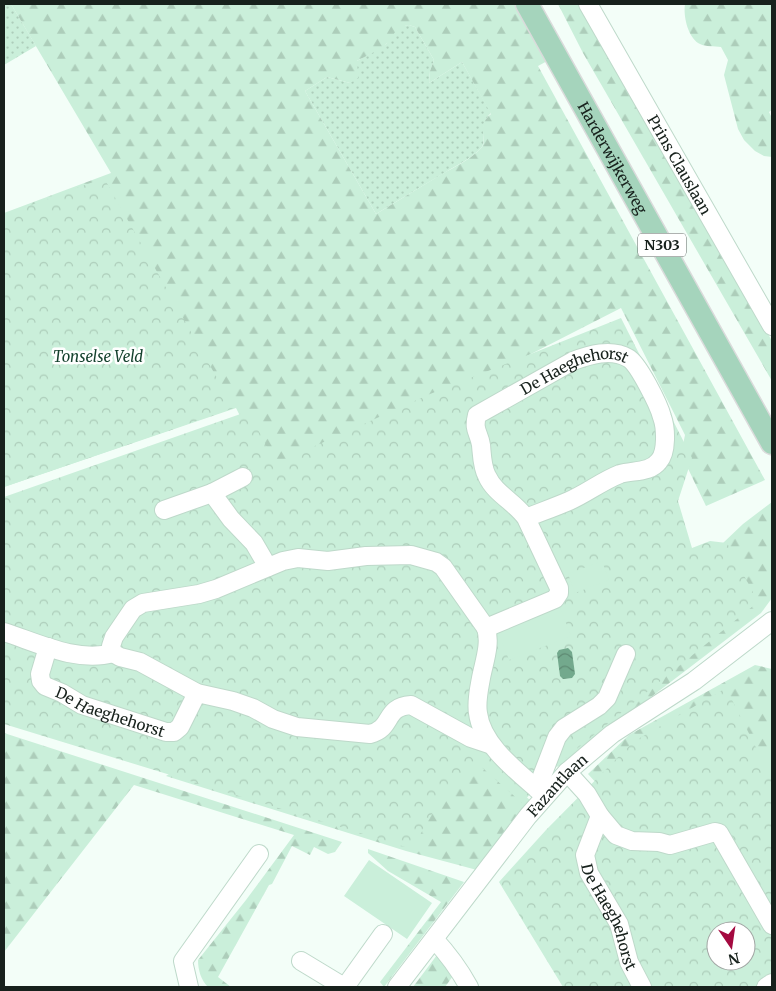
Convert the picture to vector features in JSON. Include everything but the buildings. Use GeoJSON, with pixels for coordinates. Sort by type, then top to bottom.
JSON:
{"type":"FeatureCollection","features":[{"type":"Feature","properties":{"kind":"main road","name":"Harderwijkerweg"},"geometry":{"type":"LineString","coordinates":[[527,4],[772,443]]}},
{"type":"Feature","properties":{"kind":"main road","name":"Harderwijkerweg"},"geometry":{"type":"LineString","coordinates":[[538,4],[772,417]]}},
{"type":"Feature","properties":{"kind":"street","name":"Prins Clauslaan"},"geometry":{"type":"LineString","coordinates":[[588,4],[772,326]]}},
{"type":"Feature","properties":{"kind":"street","name":"De Haeghehorst"},"geometry":{"type":"LineString","coordinates":[[486,628],[555,599],[559,593],[559,588],[550,566],[521,510],[495,488],[486,475],[475,426],[477,416],[586,356],[617,353],[629,358],[639,369],[662,417],[666,435],[661,460],[648,470],[626,472],[611,477],[570,501],[526,518]]}},
{"type":"Feature","properties":{"kind":"street"},"geometry":{"type":"LineString","coordinates":[[164,510],[212,493],[243,477]]}},
{"type":"Feature","properties":{"kind":"street"},"geometry":{"type":"LineString","coordinates":[[212,493],[231,519],[254,542],[268,567]]}},
{"type":"Feature","properties":{"kind":"street"},"geometry":{"type":"LineString","coordinates":[[490,744],[471,738],[411,705],[400,706],[392,713],[383,727],[377,732],[370,734],[297,727],[273,719],[253,708],[197,693],[140,662],[120,657],[113,653],[111,646],[114,637],[133,610],[143,603],[216,590],[283,561],[298,558],[328,561],[366,556],[411,555],[436,562],[443,567],[486,628],[488,635],[477,712],[482,727],[490,744],[541,792],[557,737],[564,728],[599,706],[607,698],[626,654]]}},
{"type":"Feature","properties":{"kind":"street","name":"Fazantlaan"},"geometry":{"type":"LineString","coordinates":[[397,987],[541,792],[568,772],[612,734],[702,675],[769,623]]}},
{"type":"Feature","properties":{"kind":"street"},"geometry":{"type":"LineString","coordinates":[[4,632],[68,653],[102,656],[113,653]]}},
{"type":"Feature","properties":{"kind":"street","name":"De Haeghehorst"},"geometry":{"type":"LineString","coordinates":[[48,647],[40,674],[41,681],[45,686],[82,704],[166,732],[174,732],[180,727],[197,693]]}},
{"type":"Feature","properties":{"kind":"street"},"geometry":{"type":"LineString","coordinates":[[568,772],[587,794],[600,816],[616,835],[632,841],[659,842],[670,845],[715,832],[719,833],[768,906],[772,925]]}},
{"type":"Feature","properties":{"kind":"street","name":"De Haeghehorst"},"geometry":{"type":"LineString","coordinates":[[600,816],[585,855],[588,873],[619,924],[629,962],[642,987]]}},
{"type":"Feature","properties":{"kind":"street"},"geometry":{"type":"LineString","coordinates":[[190,987],[183,961],[259,854]]}},
{"type":"Feature","properties":{"kind":"street"},"geometry":{"type":"LineString","coordinates":[[301,961],[344,987],[382,934]]}},
{"type":"Feature","properties":{"kind":"street"},"geometry":{"type":"LineString","coordinates":[[434,939],[461,972],[469,987]]}},
{"type":"Feature","properties":{"kind":"street"},"geometry":{"type":"LineString","coordinates":[[766,987],[772,983]]}},
{"type":"Feature","properties":{"kind":"green space"},"geometry":{"type":"Polygon","coordinates":[[[4,4],[11,4],[36,46],[4,65],[4,4]]]}},
{"type":"Feature","properties":{"kind":"green space"},"geometry":{"type":"Polygon","coordinates":[[[11,4],[517,4],[549,60],[538,66],[765,480],[706,506],[681,454],[685,435],[621,308],[484,378],[270,475],[236,408],[4,487],[4,213],[111,173],[11,4]],[[409,25],[400,28],[385,45],[357,61],[358,78],[350,83],[327,77],[305,91],[376,214],[477,152],[483,145],[484,124],[491,114],[462,62],[429,83],[430,71],[434,60],[415,27],[409,25]]]}},
{"type":"Feature","properties":{"kind":"green space"},"geometry":{"type":"Polygon","coordinates":[[[558,4],[583,4],[772,341],[772,381],[583,53],[558,4]]]}},
{"type":"Feature","properties":{"kind":"green space"},"geometry":{"type":"Polygon","coordinates":[[[685,4],[772,4],[772,110],[769,112],[772,118],[772,157],[764,156],[755,151],[744,140],[738,129],[724,75],[728,60],[721,47],[702,45],[692,37],[686,20],[685,4]]]}},
{"type":"Feature","properties":{"kind":"green space"},"geometry":{"type":"Polygon","coordinates":[[[409,25],[415,27],[434,60],[430,71],[429,83],[462,62],[491,113],[485,123],[483,145],[477,152],[376,214],[305,91],[327,77],[350,83],[357,61],[386,44],[393,33],[401,26],[409,25]]]}},
{"type":"Feature","properties":{"kind":"green space","name":"Tonselse Veld"},"geometry":{"type":"Polygon","coordinates":[[[104,178],[234,408],[4,487],[4,215],[104,178]]]}},
{"type":"Feature","properties":{"kind":"green space"},"geometry":{"type":"Polygon","coordinates":[[[621,318],[692,458],[678,501],[692,548],[710,541],[727,543],[758,602],[558,764],[522,803],[478,764],[445,791],[412,849],[4,724],[4,497],[249,411],[275,464],[430,394],[621,318]]]}},
{"type":"Feature","properties":{"kind":"green space"},"geometry":{"type":"Polygon","coordinates":[[[772,502],[772,598],[761,613],[583,749],[556,767],[554,762],[723,543],[743,524],[772,502]]]}},
{"type":"Feature","properties":{"kind":"green space"},"geometry":{"type":"Polygon","coordinates":[[[602,561],[609,580],[575,593],[568,574],[602,561]]]}},
{"type":"Feature","properties":{"kind":"green space"},"geometry":{"type":"Polygon","coordinates":[[[559,605],[571,636],[509,660],[497,629],[559,605]]]}},
{"type":"Feature","properties":{"kind":"green space"},"geometry":{"type":"Polygon","coordinates":[[[755,665],[772,669],[772,790],[608,796],[588,774],[629,735],[755,665]]]}},
{"type":"Feature","properties":{"kind":"green space"},"geometry":{"type":"Polygon","coordinates":[[[726,688],[772,779],[772,987],[563,987],[499,882],[546,830],[633,742],[726,688]]]}},
{"type":"Feature","properties":{"kind":"green space"},"geometry":{"type":"Polygon","coordinates":[[[4,733],[342,842],[335,852],[328,854],[314,847],[310,855],[292,846],[218,977],[231,987],[208,987],[200,975],[198,960],[246,900],[294,835],[134,785],[4,952],[4,733]]]}},
{"type":"Feature","properties":{"kind":"green space"},"geometry":{"type":"Polygon","coordinates":[[[476,754],[530,800],[477,870],[406,851],[166,776],[172,772],[476,754]]]}},
{"type":"Feature","properties":{"kind":"green space"},"geometry":{"type":"Polygon","coordinates":[[[368,849],[464,882],[384,987],[380,982],[441,902],[388,871],[368,853],[368,849]]]}},
{"type":"Feature","properties":{"kind":"green space"},"geometry":{"type":"Polygon","coordinates":[[[369,860],[432,903],[407,939],[344,896],[369,860]]]}},
{"type":"Feature","properties":{"kind":"green space"},"geometry":{"type":"Polygon","coordinates":[[[437,955],[453,976],[445,987],[413,987],[437,955]]]}},
{"type":"Feature","properties":{"kind":"water"},"geometry":{"type":"Polygon","coordinates":[[[568,648],[572,652],[575,674],[572,678],[563,679],[560,676],[557,653],[559,650],[568,648]]]}}]}
